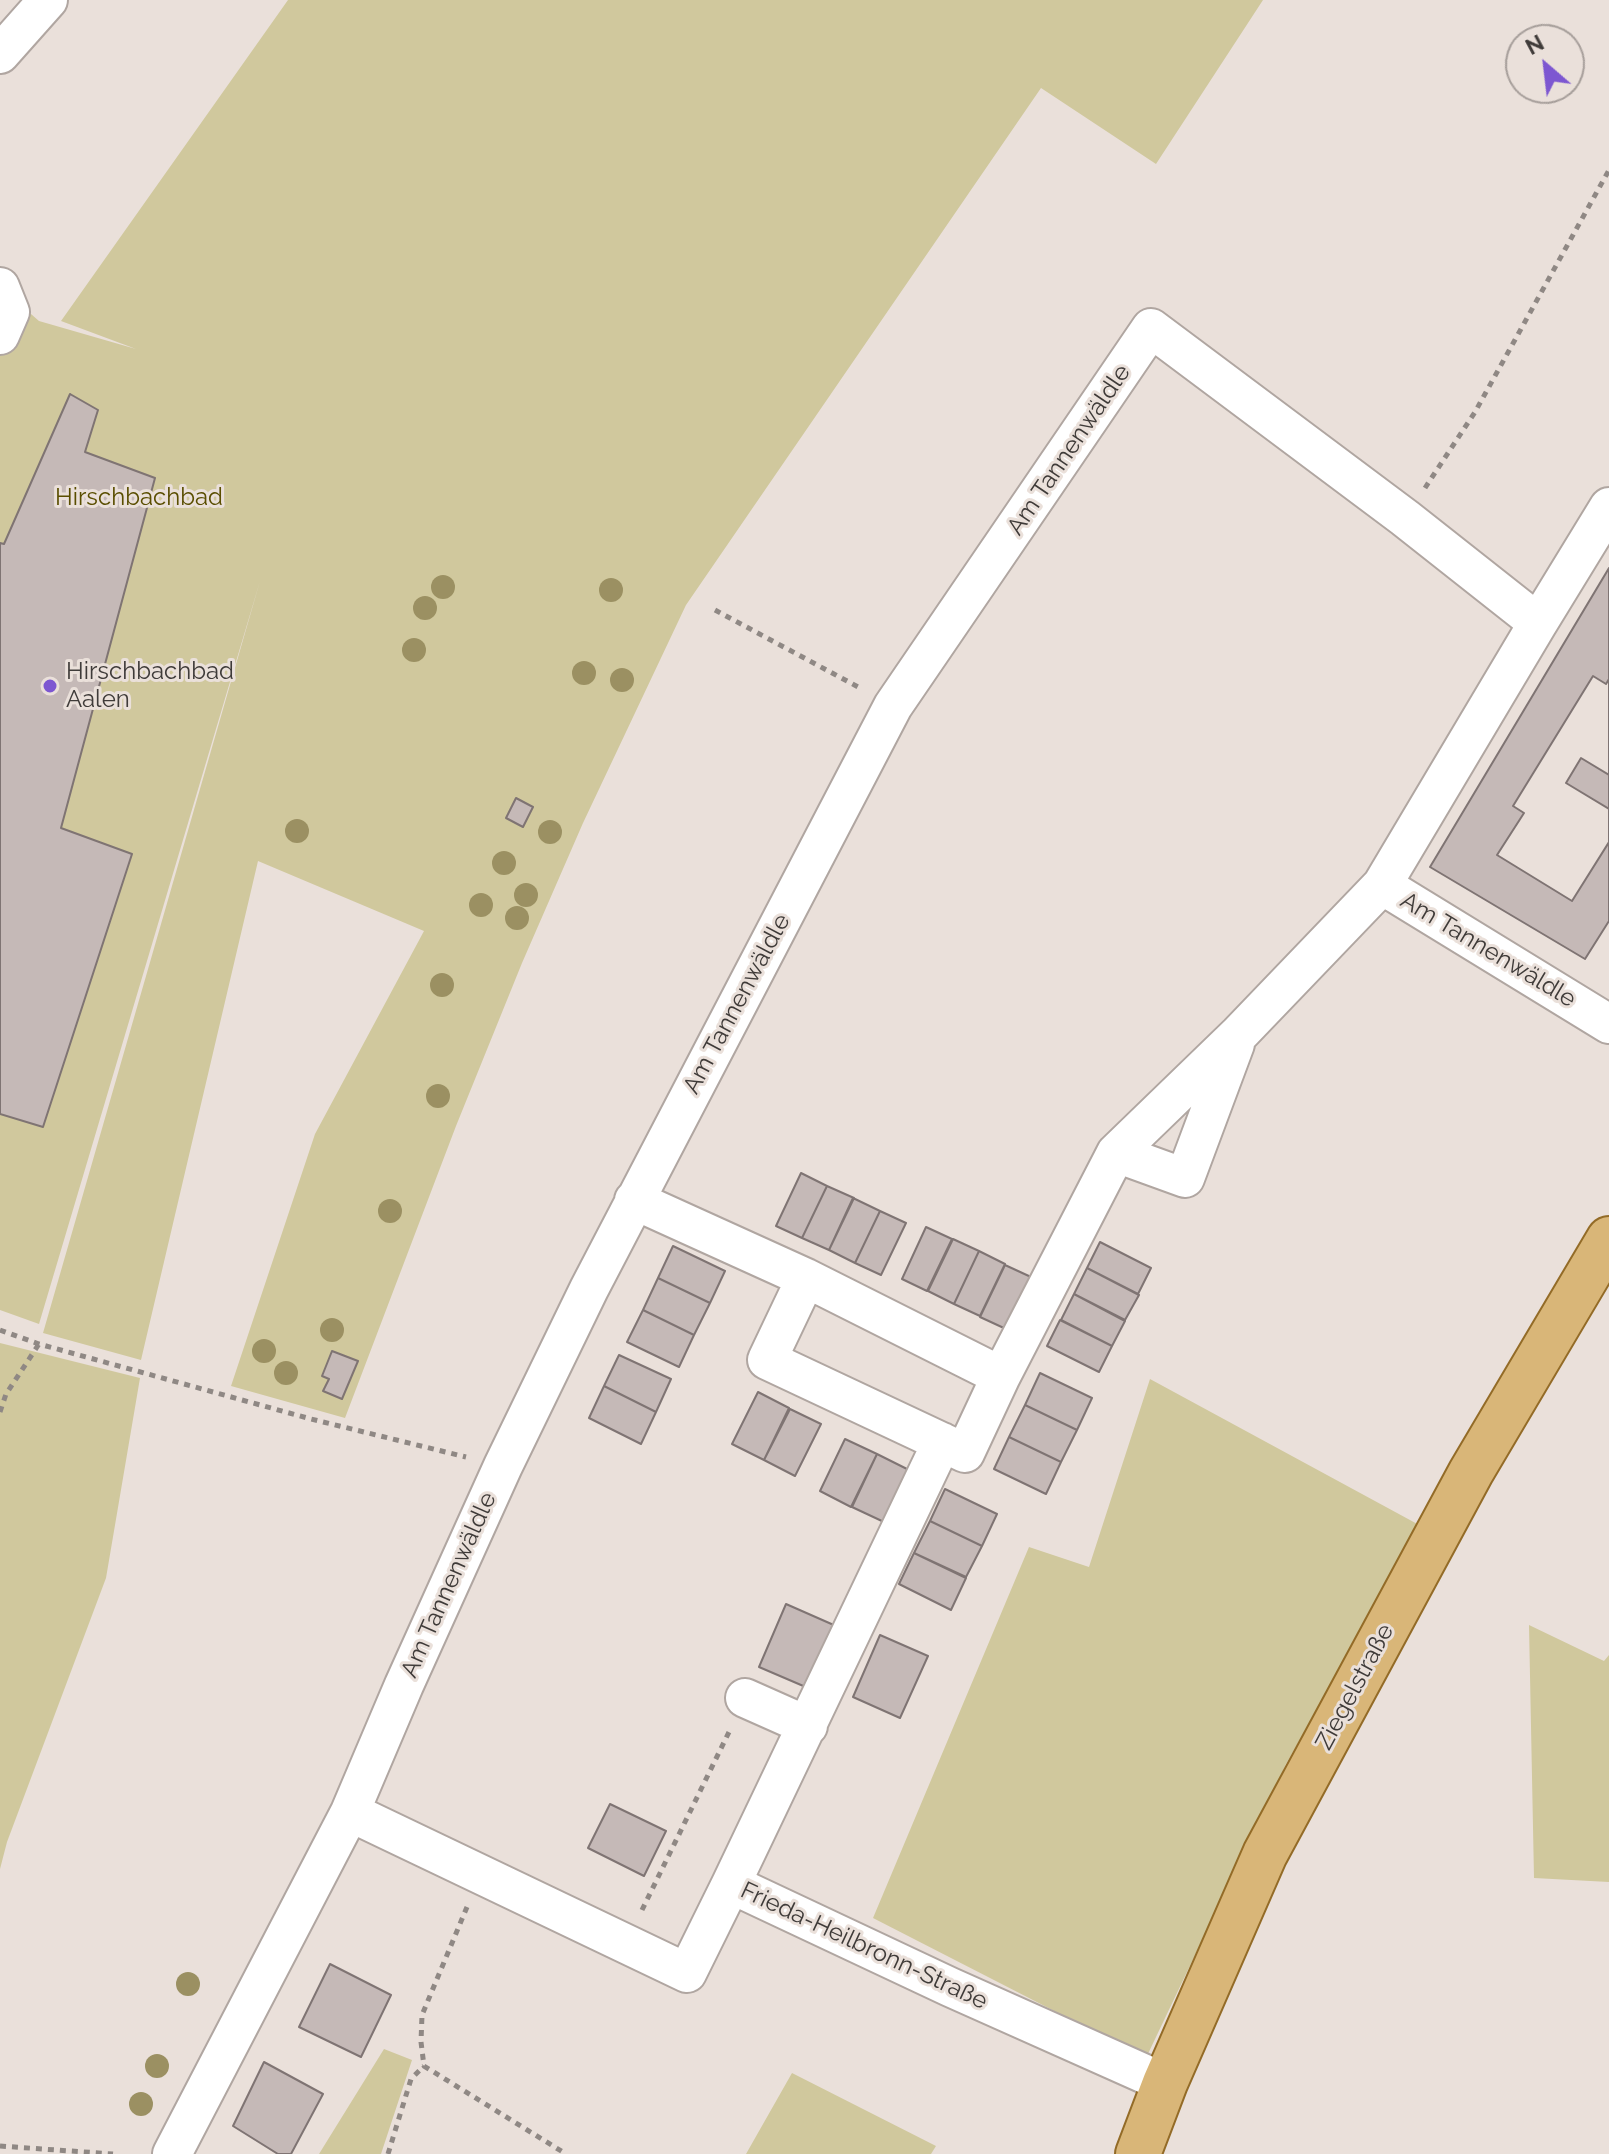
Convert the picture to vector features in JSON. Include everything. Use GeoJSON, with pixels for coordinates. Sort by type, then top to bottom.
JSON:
{"type":"FeatureCollection","features":[{"type":"Feature","properties":{"kind":"main road","name":"Ziegelstraße"},"geometry":{"type":"LineString","coordinates":[[1138,2154],[1165,2083],[1273,1840],[1471,1472],[1609,1239]]}},
{"type":"Feature","properties":{"kind":"street"},"geometry":{"type":"LineString","coordinates":[[0,54],[48,0]]}},
{"type":"Feature","properties":{"kind":"street"},"geometry":{"type":"LineString","coordinates":[[0,287],[10,312],[0,335]]}},
{"type":"Feature","properties":{"kind":"street","name":"Am Tannenwäldle"},"geometry":{"type":"LineString","coordinates":[[172,2154],[350,1812],[503,1466],[634,1200],[893,706],[1151,328],[1405,518],[1538,623]]}},
{"type":"Feature","properties":{"kind":"street","name":"Am Tannenwäldle"},"geometry":{"type":"LineString","coordinates":[[1609,507],[1382,885],[1609,1024]]}},
{"type":"Feature","properties":{"kind":"street"},"geometry":{"type":"LineString","coordinates":[[806,1278],[767,1360],[965,1453],[1001,1376],[1116,1153],[1239,1034],[1382,885]]}},
{"type":"Feature","properties":{"kind":"street"},"geometry":{"type":"LineString","coordinates":[[1116,1153],[1185,1178],[1239,1034]]}},
{"type":"Feature","properties":{"kind":"street"},"geometry":{"type":"LineString","coordinates":[[634,1200],[806,1278],[1001,1376]]}},
{"type":"Feature","properties":{"kind":"street"},"geometry":{"type":"LineString","coordinates":[[731,1884],[942,1442]]}},
{"type":"Feature","properties":{"kind":"street"},"geometry":{"type":"LineString","coordinates":[[745,1698],[808,1726]]}},
{"type":"Feature","properties":{"kind":"street","name":"Frieda-Heilbronn-Straße"},"geometry":{"type":"LineString","coordinates":[[350,1812],[687,1973],[731,1884],[1165,2083]]}},
{"type":"Feature","properties":{"kind":"path"},"geometry":{"type":"LineString","coordinates":[[1405,518],[1475,412],[1609,170]]}},
{"type":"Feature","properties":{"kind":"path"},"geometry":{"type":"LineString","coordinates":[[715,610],[893,706]]}},
{"type":"Feature","properties":{"kind":"path"},"geometry":{"type":"LineString","coordinates":[[0,1330],[39,1344],[311,1419],[503,1466]]}},
{"type":"Feature","properties":{"kind":"path"},"geometry":{"type":"LineString","coordinates":[[0,1412],[6,1394],[39,1344]]}},
{"type":"Feature","properties":{"kind":"path"},"geometry":{"type":"LineString","coordinates":[[639,1916],[745,1698]]}},
{"type":"Feature","properties":{"kind":"path"},"geometry":{"type":"LineString","coordinates":[[424,2066],[422,2015],[456,1932]]}},
{"type":"Feature","properties":{"kind":"path"},"geometry":{"type":"LineString","coordinates":[[388,2154],[411,2079],[424,2066]]}},
{"type":"Feature","properties":{"kind":"path"},"geometry":{"type":"LineString","coordinates":[[424,2066],[566,2154]]}},
{"type":"Feature","properties":{"kind":"path"},"geometry":{"type":"LineString","coordinates":[[0,2146],[113,2154]]}},
{"type":"Feature","properties":{"kind":"green space","name":"Hirschbachbad"},"geometry":{"type":"Polygon","coordinates":[[[288,0],[1263,0],[1156,164],[1041,88],[686,605],[583,823],[522,963],[456,1126],[345,1418],[231,1386],[315,1134],[424,931],[258,861],[141,1360],[43,1333],[260,581],[39,1324],[0,1310],[0,287],[39,321],[136,349],[61,321],[288,0]]]}},
{"type":"Feature","properties":{"kind":"green space"},"geometry":{"type":"Polygon","coordinates":[[[0,1343],[140,1378],[106,1578],[7,1842],[0,1869],[0,1343]]]}},
{"type":"Feature","properties":{"kind":"green space"},"geometry":{"type":"Polygon","coordinates":[[[1150,1379],[1421,1526],[1286,1764],[1146,2058],[873,1918],[1029,1547],[1089,1567],[1150,1379]]]}},
{"type":"Feature","properties":{"kind":"green space"},"geometry":{"type":"Polygon","coordinates":[[[1529,1625],[1604,1661],[1609,1655],[1609,1882],[1534,1878],[1529,1625]]]}},
{"type":"Feature","properties":{"kind":"green space"},"geometry":{"type":"Polygon","coordinates":[[[384,2049],[412,2060],[381,2154],[319,2154],[384,2049]]]}},
{"type":"Feature","properties":{"kind":"green space"},"geometry":{"type":"Polygon","coordinates":[[[792,2073],[936,2146],[931,2154],[746,2154],[792,2073]]]}},
{"type":"Feature","properties":{"kind":"building","name":"Hirschbachbad Aalen"},"geometry":{"type":"Polygon","coordinates":[[[70,394],[98,410],[85,452],[155,478],[61,828],[132,854],[43,1127],[0,1114],[0,543],[4,544],[70,394]]]}},
{"type":"Feature","properties":{"kind":"building"},"geometry":{"type":"Polygon","coordinates":[[[1609,568],[1609,921],[1585,959],[1430,867],[1609,568]]]}},
{"type":"Feature","properties":{"kind":"building"},"geometry":{"type":"Polygon","coordinates":[[[1593,676],[1606,684],[1609,679],[1609,775],[1581,758],[1566,783],[1609,809],[1609,842],[1572,901],[1497,855],[1524,813],[1513,806],[1593,676]]]}},
{"type":"Feature","properties":{"kind":"building"},"geometry":{"type":"Polygon","coordinates":[[[516,798],[533,807],[523,827],[506,818],[516,798]]]}},
{"type":"Feature","properties":{"kind":"building"},"geometry":{"type":"Polygon","coordinates":[[[801,1173],[827,1186],[802,1238],[776,1226],[801,1173]]]}},
{"type":"Feature","properties":{"kind":"building"},"geometry":{"type":"Polygon","coordinates":[[[827,1186],[854,1198],[829,1250],[802,1238],[827,1186]]]}},
{"type":"Feature","properties":{"kind":"building"},"geometry":{"type":"Polygon","coordinates":[[[853,1198],[880,1211],[855,1263],[829,1250],[853,1198]]]}},
{"type":"Feature","properties":{"kind":"building"},"geometry":{"type":"Polygon","coordinates":[[[880,1211],[906,1223],[881,1275],[855,1263],[880,1211]]]}},
{"type":"Feature","properties":{"kind":"building"},"geometry":{"type":"Polygon","coordinates":[[[926,1227],[952,1239],[927,1291],[902,1279],[926,1227]]]}},
{"type":"Feature","properties":{"kind":"building"},"geometry":{"type":"Polygon","coordinates":[[[953,1239],[979,1251],[954,1304],[928,1291],[953,1239]]]}},
{"type":"Feature","properties":{"kind":"building"},"geometry":{"type":"Polygon","coordinates":[[[1100,1242],[1151,1268],[1138,1294],[1087,1268],[1100,1242]]]}},
{"type":"Feature","properties":{"kind":"building"},"geometry":{"type":"Polygon","coordinates":[[[673,1246],[725,1271],[710,1303],[658,1278],[673,1246]]]}},
{"type":"Feature","properties":{"kind":"building"},"geometry":{"type":"Polygon","coordinates":[[[979,1251],[1005,1264],[980,1316],[954,1304],[979,1251]]]}},
{"type":"Feature","properties":{"kind":"building"},"geometry":{"type":"Polygon","coordinates":[[[1005,1265],[1031,1277],[1006,1329],[980,1317],[1005,1265]]]}},
{"type":"Feature","properties":{"kind":"building"},"geometry":{"type":"Polygon","coordinates":[[[1087,1268],[1139,1295],[1125,1320],[1074,1294],[1087,1268]]]}},
{"type":"Feature","properties":{"kind":"building"},"geometry":{"type":"Polygon","coordinates":[[[658,1278],[710,1303],[694,1335],[643,1310],[658,1278]]]}},
{"type":"Feature","properties":{"kind":"building"},"geometry":{"type":"Polygon","coordinates":[[[1074,1294],[1125,1321],[1112,1346],[1061,1320],[1074,1294]]]}},
{"type":"Feature","properties":{"kind":"building"},"geometry":{"type":"Polygon","coordinates":[[[643,1310],[694,1335],[679,1367],[627,1342],[643,1310]]]}},
{"type":"Feature","properties":{"kind":"building"},"geometry":{"type":"Polygon","coordinates":[[[1060,1320],[1112,1346],[1099,1372],[1047,1346],[1060,1320]]]}},
{"type":"Feature","properties":{"kind":"building"},"geometry":{"type":"Polygon","coordinates":[[[332,1351],[358,1361],[342,1399],[323,1391],[329,1379],[322,1376],[332,1351]]]}},
{"type":"Feature","properties":{"kind":"building"},"geometry":{"type":"Polygon","coordinates":[[[619,1355],[671,1379],[656,1412],[604,1386],[619,1355]]]}},
{"type":"Feature","properties":{"kind":"building"},"geometry":{"type":"Polygon","coordinates":[[[1040,1373],[1092,1398],[1077,1430],[1025,1405],[1040,1373]]]}},
{"type":"Feature","properties":{"kind":"building"},"geometry":{"type":"Polygon","coordinates":[[[604,1386],[656,1412],[641,1444],[589,1418],[604,1386]]]}},
{"type":"Feature","properties":{"kind":"building"},"geometry":{"type":"Polygon","coordinates":[[[758,1392],[789,1408],[764,1460],[732,1444],[758,1392]]]}},
{"type":"Feature","properties":{"kind":"building"},"geometry":{"type":"Polygon","coordinates":[[[1025,1405],[1077,1430],[1061,1462],[1009,1437],[1025,1405]]]}},
{"type":"Feature","properties":{"kind":"building"},"geometry":{"type":"Polygon","coordinates":[[[790,1409],[821,1424],[795,1476],[764,1460],[790,1409]]]}},
{"type":"Feature","properties":{"kind":"building"},"geometry":{"type":"Polygon","coordinates":[[[1009,1437],[1061,1462],[1046,1494],[994,1469],[1009,1437]]]}},
{"type":"Feature","properties":{"kind":"building"},"geometry":{"type":"Polygon","coordinates":[[[845,1439],[877,1454],[851,1507],[820,1491],[845,1439]]]}},
{"type":"Feature","properties":{"kind":"building"},"geometry":{"type":"Polygon","coordinates":[[[877,1454],[909,1470],[884,1522],[852,1507],[877,1454]]]}},
{"type":"Feature","properties":{"kind":"building"},"geometry":{"type":"Polygon","coordinates":[[[945,1489],[997,1514],[982,1546],[930,1521],[945,1489]]]}},
{"type":"Feature","properties":{"kind":"building"},"geometry":{"type":"Polygon","coordinates":[[[930,1521],[982,1546],[966,1577],[914,1553],[930,1521]]]}},
{"type":"Feature","properties":{"kind":"building"},"geometry":{"type":"Polygon","coordinates":[[[914,1553],[966,1578],[951,1610],[899,1584],[914,1553]]]}},
{"type":"Feature","properties":{"kind":"building"},"geometry":{"type":"Polygon","coordinates":[[[786,1604],[836,1626],[808,1688],[759,1667],[786,1604]]]}},
{"type":"Feature","properties":{"kind":"building"},"geometry":{"type":"Polygon","coordinates":[[[880,1635],[928,1656],[900,1718],[853,1697],[880,1635]]]}},
{"type":"Feature","properties":{"kind":"building"},"geometry":{"type":"Polygon","coordinates":[[[610,1804],[666,1831],[644,1876],[588,1848],[610,1804]]]}},
{"type":"Feature","properties":{"kind":"building"},"geometry":{"type":"Polygon","coordinates":[[[330,1964],[391,1995],[361,2057],[299,2027],[330,1964]]]}},
{"type":"Feature","properties":{"kind":"building"},"geometry":{"type":"Polygon","coordinates":[[[264,2062],[323,2094],[291,2154],[278,2154],[233,2126],[264,2062]]]}},
{"type":"Feature","properties":{"kind":"place","name":"Hirschbachbad Aalen"},"geometry":{"type":"Point","coordinates":[50,686]}}]}
